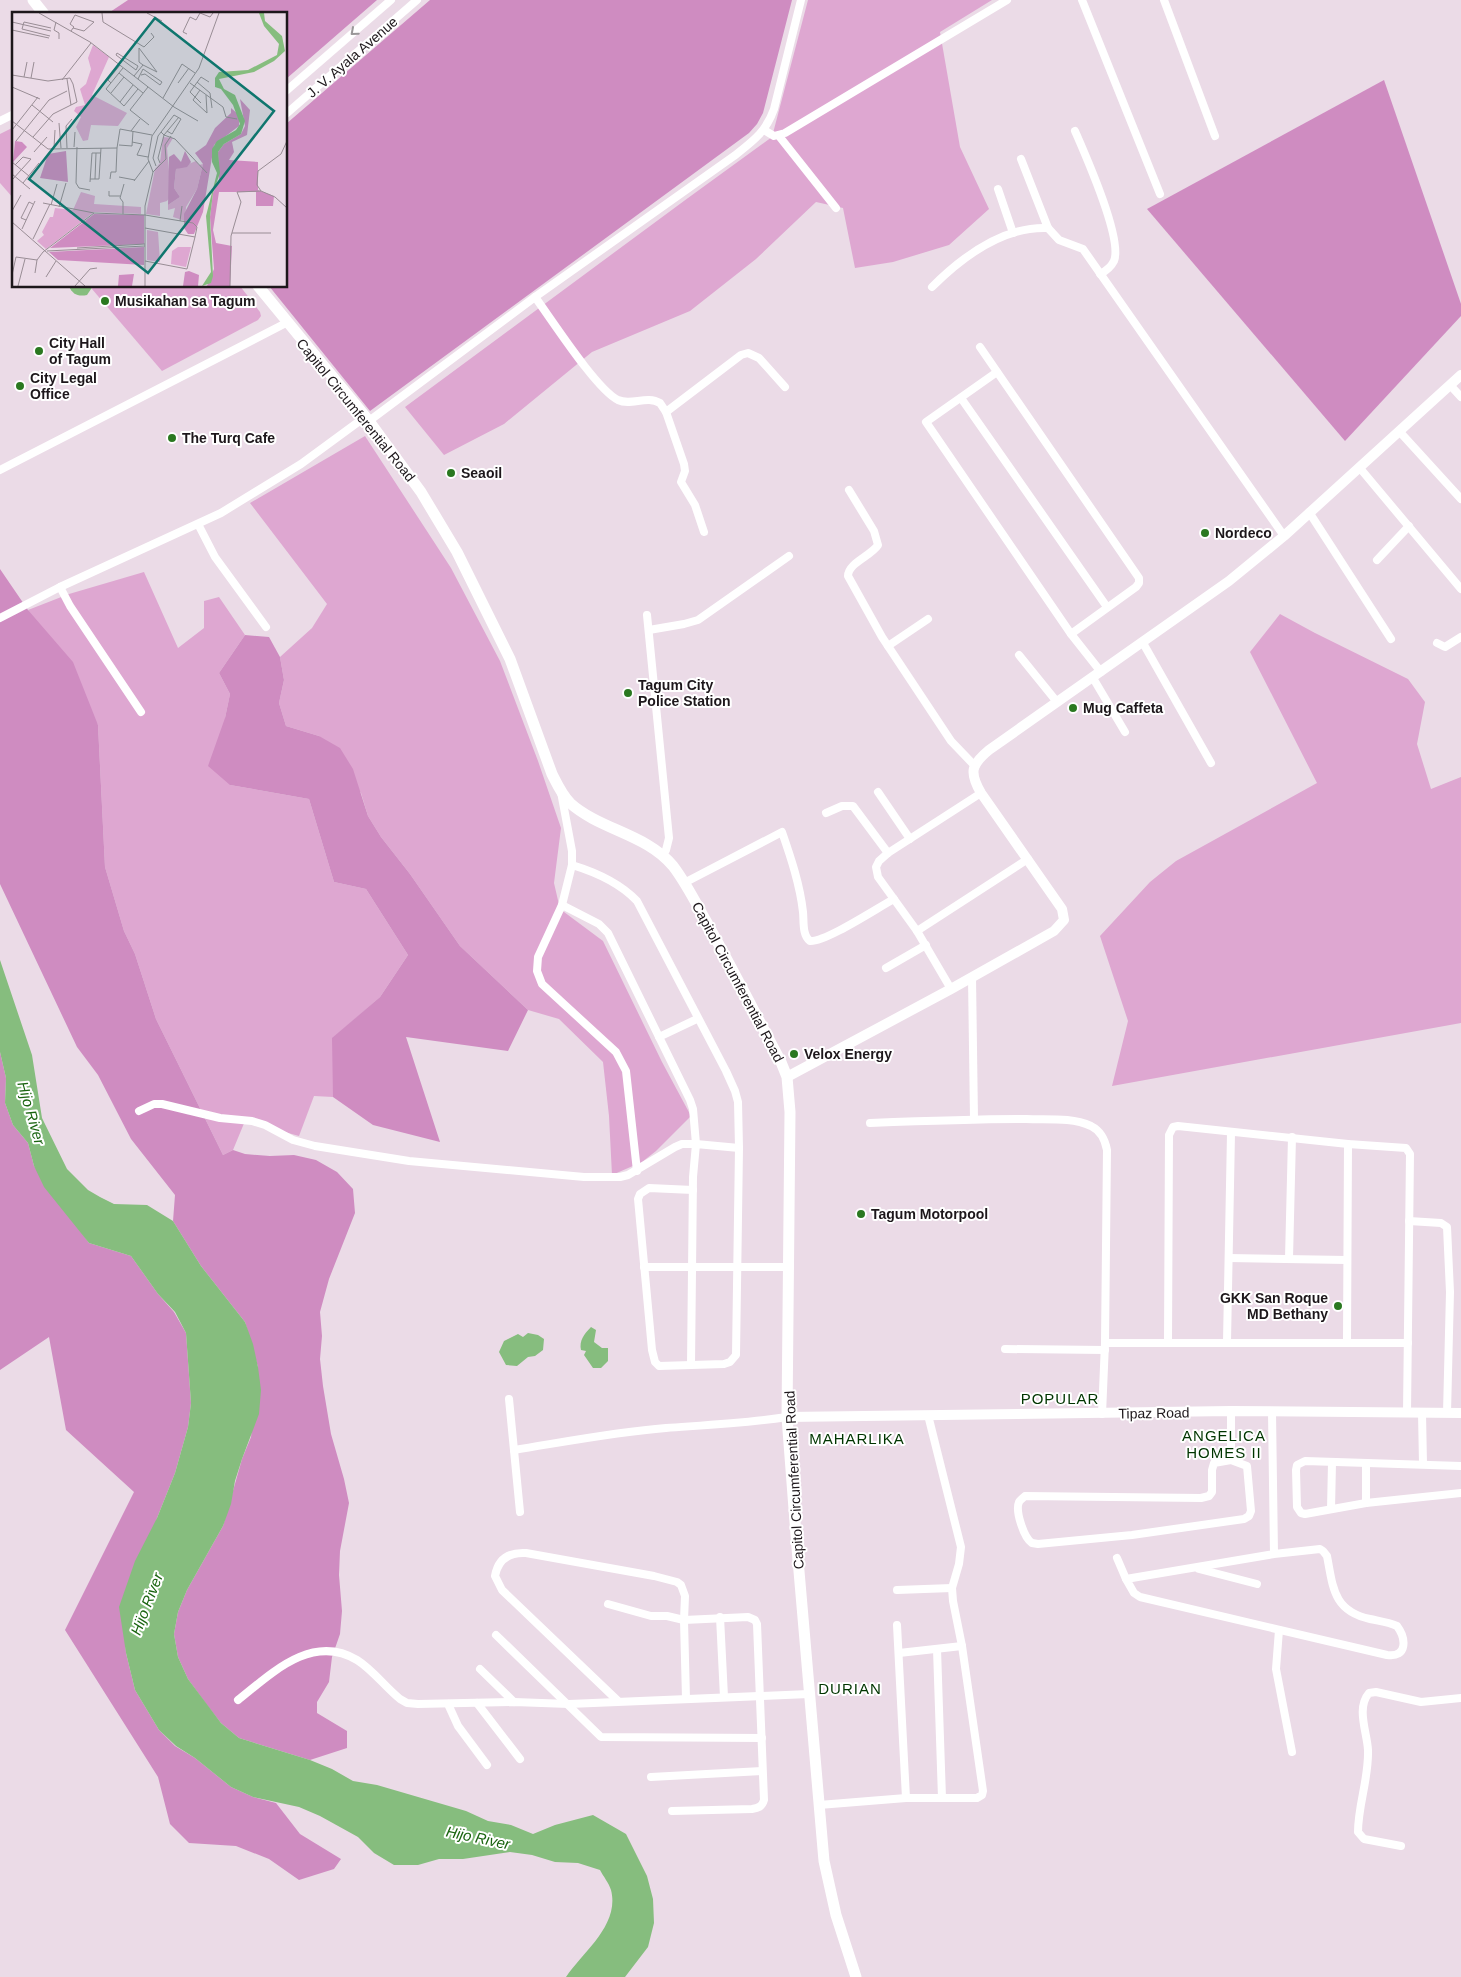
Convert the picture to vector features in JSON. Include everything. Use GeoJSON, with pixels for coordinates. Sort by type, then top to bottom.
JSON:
{"type":"FeatureCollection","features":[{"type":"Feature","properties":{"kind":"main road"},"geometry":{"type":"LineString","coordinates":[[33,0],[42,12]]}},
{"type":"Feature","properties":{"kind":"main road","name":"Capitol Circumferential Road"},"geometry":{"type":"LineString","coordinates":[[260,288],[367,419],[421,492],[462,561],[510,659],[560,791],[569,802],[582,812],[648,846],[672,866],[684,882],[719,944],[787,1077],[790,1112],[788,1416],[809,1694],[824,1861],[836,1915],[856,1977]]}},
{"type":"Feature","properties":{"kind":"street","name":"J. V. Ayala Avenue"},"geometry":{"type":"LineString","coordinates":[[288,89],[391,0]]}},
{"type":"Feature","properties":{"kind":"street","name":"J. V. Ayala Avenue"},"geometry":{"type":"LineString","coordinates":[[288,112],[417,0]]}},
{"type":"Feature","properties":{"kind":"street"},"geometry":{"type":"LineString","coordinates":[[0,618],[60,587],[221,513],[270,485],[367,419],[734,156],[764,130],[774,109],[802,0]]}},
{"type":"Feature","properties":{"kind":"street"},"geometry":{"type":"LineString","coordinates":[[764,130],[770,135],[779,136],[1008,0]]}},
{"type":"Feature","properties":{"kind":"street"},"geometry":{"type":"LineString","coordinates":[[1082,0],[1160,194]]}},
{"type":"Feature","properties":{"kind":"street"},"geometry":{"type":"LineString","coordinates":[[1164,0],[1215,136]]}},
{"type":"Feature","properties":{"kind":"street"},"geometry":{"type":"LineString","coordinates":[[0,121],[12,115]]}},
{"type":"Feature","properties":{"kind":"street"},"geometry":{"type":"LineString","coordinates":[[1075,131],[1106,210],[1114,241],[1115,260],[1110,267],[1100,274]]}},
{"type":"Feature","properties":{"kind":"street"},"geometry":{"type":"LineString","coordinates":[[779,136],[836,208]]}},
{"type":"Feature","properties":{"kind":"street"},"geometry":{"type":"LineString","coordinates":[[1021,159],[1048,228],[1059,240],[1083,249],[1284,536]]}},
{"type":"Feature","properties":{"kind":"street"},"geometry":{"type":"LineString","coordinates":[[998,188],[1014,233]]}},
{"type":"Feature","properties":{"kind":"street"},"geometry":{"type":"LineString","coordinates":[[932,287],[967,256],[990,243],[1014,233],[1048,228]]}},
{"type":"Feature","properties":{"kind":"street"},"geometry":{"type":"LineString","coordinates":[[535,297],[606,392],[625,403],[656,401],[660,403],[666,412],[684,464],[685,471],[681,482],[695,505],[704,532]]}},
{"type":"Feature","properties":{"kind":"street"},"geometry":{"type":"LineString","coordinates":[[0,470],[286,322]]}},
{"type":"Feature","properties":{"kind":"street"},"geometry":{"type":"LineString","coordinates":[[980,347],[1136,573],[1139,583],[1136,587],[1071,634]]}},
{"type":"Feature","properties":{"kind":"street"},"geometry":{"type":"LineString","coordinates":[[666,412],[741,356],[748,353],[759,358],[785,387]]}},
{"type":"Feature","properties":{"kind":"street"},"geometry":{"type":"LineString","coordinates":[[997,372],[926,422],[1071,634],[1097,675],[1125,732]]}},
{"type":"Feature","properties":{"kind":"street"},"geometry":{"type":"LineString","coordinates":[[787,1077],[1054,931],[1064,920],[1062,909],[981,793],[975,783],[974,765],[989,750],[1229,581],[1284,536],[1461,375]]}},
{"type":"Feature","properties":{"kind":"street"},"geometry":{"type":"LineString","coordinates":[[1450,385],[1461,397]]}},
{"type":"Feature","properties":{"kind":"street"},"geometry":{"type":"LineString","coordinates":[[961,398],[1107,607]]}},
{"type":"Feature","properties":{"kind":"street"},"geometry":{"type":"LineString","coordinates":[[1399,431],[1461,499]]}},
{"type":"Feature","properties":{"kind":"street"},"geometry":{"type":"LineString","coordinates":[[1359,467],[1461,589]]}},
{"type":"Feature","properties":{"kind":"street"},"geometry":{"type":"LineString","coordinates":[[849,490],[874,531],[878,545],[875,550],[849,569],[848,576],[888,646],[952,741],[974,765]]}},
{"type":"Feature","properties":{"kind":"street"},"geometry":{"type":"LineString","coordinates":[[1309,512],[1391,639]]}},
{"type":"Feature","properties":{"kind":"street"},"geometry":{"type":"LineString","coordinates":[[198,524],[215,557],[266,627]]}},
{"type":"Feature","properties":{"kind":"street"},"geometry":{"type":"LineString","coordinates":[[1377,560],[1409,526]]}},
{"type":"Feature","properties":{"kind":"street"},"geometry":{"type":"LineString","coordinates":[[649,630],[698,620],[789,556]]}},
{"type":"Feature","properties":{"kind":"street"},"geometry":{"type":"LineString","coordinates":[[60,587],[70,606],[141,712]]}},
{"type":"Feature","properties":{"kind":"street"},"geometry":{"type":"LineString","coordinates":[[647,615],[669,838],[666,850],[662,856]]}},
{"type":"Feature","properties":{"kind":"street"},"geometry":{"type":"LineString","coordinates":[[888,646],[928,619]]}},
{"type":"Feature","properties":{"kind":"street"},"geometry":{"type":"LineString","coordinates":[[1438,643],[1445,647],[1461,637]]}},
{"type":"Feature","properties":{"kind":"street"},"geometry":{"type":"LineString","coordinates":[[1142,643],[1211,763]]}},
{"type":"Feature","properties":{"kind":"street"},"geometry":{"type":"LineString","coordinates":[[1019,655],[1057,702]]}},
{"type":"Feature","properties":{"kind":"street"},"geometry":{"type":"LineString","coordinates":[[560,791],[572,851],[572,865],[566,882],[562,905],[538,957],[537,971],[542,984],[616,1052],[626,1071],[637,1171]]}},
{"type":"Feature","properties":{"kind":"street"},"geometry":{"type":"LineString","coordinates":[[878,792],[910,839]]}},
{"type":"Feature","properties":{"kind":"street"},"geometry":{"type":"LineString","coordinates":[[951,989],[926,945],[876,872],[879,861],[888,853],[981,793]]}},
{"type":"Feature","properties":{"kind":"street"},"geometry":{"type":"LineString","coordinates":[[826,813],[848,804],[853,806],[888,853]]}},
{"type":"Feature","properties":{"kind":"street"},"geometry":{"type":"LineString","coordinates":[[684,882],[782,832],[798,886],[805,936],[810,941],[819,940],[836,932],[894,899]]}},
{"type":"Feature","properties":{"kind":"street"},"geometry":{"type":"LineString","coordinates":[[917,931],[1028,859]]}},
{"type":"Feature","properties":{"kind":"street"},"geometry":{"type":"LineString","coordinates":[[572,865],[588,870],[627,891],[637,901],[735,1091],[738,1102],[740,1148],[734,1359],[724,1364],[664,1367],[659,1366],[655,1362],[652,1350],[638,1199],[640,1194],[649,1188],[693,1190]]}},
{"type":"Feature","properties":{"kind":"street"},"geometry":{"type":"LineString","coordinates":[[562,905],[604,927],[693,1109],[696,1144],[693,1190],[691,1365]]}},
{"type":"Feature","properties":{"kind":"street"},"geometry":{"type":"LineString","coordinates":[[886,968],[926,945]]}},
{"type":"Feature","properties":{"kind":"street"},"geometry":{"type":"LineString","coordinates":[[972,977],[974,1119]]}},
{"type":"Feature","properties":{"kind":"street"},"geometry":{"type":"LineString","coordinates":[[659,1038],[697,1019]]}},
{"type":"Feature","properties":{"kind":"street"},"geometry":{"type":"LineString","coordinates":[[139,1111],[154,1104],[162,1104],[211,1116],[258,1123],[293,1140],[315,1146],[410,1161],[584,1177],[620,1177],[637,1171],[682,1144],[740,1148]]}},
{"type":"Feature","properties":{"kind":"street"},"geometry":{"type":"LineString","coordinates":[[870,1123],[974,1119],[1063,1120],[1080,1122],[1102,1134],[1107,1150],[1105,1347],[1102,1414]]}},
{"type":"Feature","properties":{"kind":"street"},"geometry":{"type":"LineString","coordinates":[[1168,1342],[1170,1130],[1178,1126],[1348,1144],[1402,1147],[1409,1150],[1407,1413]]}},
{"type":"Feature","properties":{"kind":"street"},"geometry":{"type":"LineString","coordinates":[[1227,1342],[1231,1133]]}},
{"type":"Feature","properties":{"kind":"street"},"geometry":{"type":"LineString","coordinates":[[1289,1258],[1292,1137]]}},
{"type":"Feature","properties":{"kind":"street"},"geometry":{"type":"LineString","coordinates":[[1347,1343],[1348,1144]]}},
{"type":"Feature","properties":{"kind":"street"},"geometry":{"type":"LineString","coordinates":[[1409,1221],[1441,1223],[1447,1227],[1450,1292],[1447,1413]]}},
{"type":"Feature","properties":{"kind":"street"},"geometry":{"type":"LineString","coordinates":[[1229,1258],[1346,1260]]}},
{"type":"Feature","properties":{"kind":"street"},"geometry":{"type":"LineString","coordinates":[[644,1267],[790,1267]]}},
{"type":"Feature","properties":{"kind":"street"},"geometry":{"type":"LineString","coordinates":[[1006,1349],[1105,1347],[1168,1342],[1408,1343]]}},
{"type":"Feature","properties":{"kind":"street"},"geometry":{"type":"LineString","coordinates":[[509,1400],[520,1512]]}},
{"type":"Feature","properties":{"kind":"street"},"geometry":{"type":"LineString","coordinates":[[1231,1411],[1231,1460]]}},
{"type":"Feature","properties":{"kind":"street","name":"Tipaz Road"},"geometry":{"type":"LineString","coordinates":[[788,1416],[1102,1414],[1231,1411],[1461,1413]]}},
{"type":"Feature","properties":{"kind":"street"},"geometry":{"type":"LineString","coordinates":[[1272,1412],[1274,1554]]}},
{"type":"Feature","properties":{"kind":"street"},"geometry":{"type":"LineString","coordinates":[[1422,1414],[1423,1464]]}},
{"type":"Feature","properties":{"kind":"street"},"geometry":{"type":"LineString","coordinates":[[819,1805],[906,1798],[977,1798],[982,1795],[983,1791],[962,1646],[952,1588],[959,1564],[961,1547],[928,1415]]}},
{"type":"Feature","properties":{"kind":"street"},"geometry":{"type":"LineString","coordinates":[[514,1450],[585,1438],[665,1428],[739,1424],[788,1416]]}},
{"type":"Feature","properties":{"kind":"street"},"geometry":{"type":"LineString","coordinates":[[1231,1460],[1244,1463],[1249,1469],[1251,1510],[1249,1516],[1244,1519],[1132,1535],[1038,1544],[1032,1543],[1024,1534],[1018,1507],[1020,1501],[1025,1496],[1201,1498],[1209,1496],[1212,1492],[1212,1470],[1214,1464],[1231,1460]]}},
{"type":"Feature","properties":{"kind":"street"},"geometry":{"type":"LineString","coordinates":[[1461,1466],[1305,1461],[1297,1465],[1296,1470],[1298,1510],[1305,1514],[1366,1502],[1461,1492]]}},
{"type":"Feature","properties":{"kind":"street"},"geometry":{"type":"LineString","coordinates":[[1332,1463],[1332,1509]]}},
{"type":"Feature","properties":{"kind":"street"},"geometry":{"type":"LineString","coordinates":[[1366,1464],[1366,1502]]}},
{"type":"Feature","properties":{"kind":"street"},"geometry":{"type":"LineString","coordinates":[[1117,1558],[1126,1579],[1134,1594],[1140,1598],[1387,1655],[1395,1656],[1400,1654],[1403,1649],[1402,1637],[1396,1626],[1358,1616],[1336,1597],[1327,1556],[1320,1549],[1274,1554],[1126,1579]]}},
{"type":"Feature","properties":{"kind":"street"},"geometry":{"type":"LineString","coordinates":[[618,1701],[502,1590],[495,1576],[501,1561],[510,1555],[526,1552],[677,1582],[684,1589],[686,1596],[684,1620],[686,1699]]}},
{"type":"Feature","properties":{"kind":"street"},"geometry":{"type":"LineString","coordinates":[[1198,1568],[1257,1584]]}},
{"type":"Feature","properties":{"kind":"street"},"geometry":{"type":"LineString","coordinates":[[897,1590],[952,1588]]}},
{"type":"Feature","properties":{"kind":"street"},"geometry":{"type":"LineString","coordinates":[[608,1604],[651,1616],[668,1616],[684,1620],[748,1617],[755,1620],[757,1624],[764,1800],[759,1808],[672,1811]]}},
{"type":"Feature","properties":{"kind":"street"},"geometry":{"type":"LineString","coordinates":[[720,1617],[724,1697]]}},
{"type":"Feature","properties":{"kind":"street"},"geometry":{"type":"LineString","coordinates":[[896,1625],[906,1798]]}},
{"type":"Feature","properties":{"kind":"street"},"geometry":{"type":"LineString","coordinates":[[1279,1630],[1276,1669],[1292,1752]]}},
{"type":"Feature","properties":{"kind":"street"},"geometry":{"type":"LineString","coordinates":[[496,1635],[601,1737],[762,1738]]}},
{"type":"Feature","properties":{"kind":"street"},"geometry":{"type":"LineString","coordinates":[[899,1654],[962,1646]]}},
{"type":"Feature","properties":{"kind":"street"},"geometry":{"type":"LineString","coordinates":[[937,1649],[942,1798]]}},
{"type":"Feature","properties":{"kind":"street"},"geometry":{"type":"LineString","coordinates":[[238,1700],[270,1674],[298,1656],[314,1651],[346,1654],[357,1660],[400,1699],[407,1703],[514,1702],[569,1704],[809,1694]]}},
{"type":"Feature","properties":{"kind":"street"},"geometry":{"type":"LineString","coordinates":[[480,1669],[514,1702]]}},
{"type":"Feature","properties":{"kind":"street"},"geometry":{"type":"LineString","coordinates":[[1401,1846],[1364,1839],[1358,1832],[1368,1766],[1363,1705],[1366,1697],[1369,1693],[1376,1692],[1421,1702],[1461,1698]]}},
{"type":"Feature","properties":{"kind":"street"},"geometry":{"type":"LineString","coordinates":[[477,1703],[520,1759]]}},
{"type":"Feature","properties":{"kind":"street"},"geometry":{"type":"LineString","coordinates":[[448,1704],[458,1726],[487,1765]]}},
{"type":"Feature","properties":{"kind":"street"},"geometry":{"type":"LineString","coordinates":[[651,1777],[762,1771]]}},
{"type":"Feature","properties":{"kind":"shaded area"},"geometry":{"type":"Polygon","coordinates":[[[128,0],[377,0],[288,77],[288,12],[110,12],[128,0]]]}},
{"type":"Feature","properties":{"kind":"shaded area"},"geometry":{"type":"Polygon","coordinates":[[[430,0],[792,0],[763,113],[749,133],[370,411],[271,288],[288,288],[288,122],[430,0]]]}},
{"type":"Feature","properties":{"kind":"shaded area"},"geometry":{"type":"Polygon","coordinates":[[[808,0],[992,0],[940,32],[960,147],[989,209],[949,245],[893,262],[855,268],[843,208],[816,202],[756,259],[690,311],[592,352],[504,424],[444,455],[405,407],[772,137],[808,0]]]}},
{"type":"Feature","properties":{"kind":"shaded area"},"geometry":{"type":"Polygon","coordinates":[[[1384,80],[1461,304],[1461,316],[1345,441],[1147,209],[1384,80]]]}},
{"type":"Feature","properties":{"kind":"shaded area"},"geometry":{"type":"Polygon","coordinates":[[[12,128],[12,197],[0,183],[0,134],[12,128]]]}},
{"type":"Feature","properties":{"kind":"shaded area"},"geometry":{"type":"Polygon","coordinates":[[[242,288],[261,316],[258,320],[162,371],[92,289],[242,288]]]}},
{"type":"Feature","properties":{"kind":"shaded area"},"geometry":{"type":"Polygon","coordinates":[[[365,436],[451,568],[500,661],[561,828],[554,883],[560,909],[603,941],[662,1062],[691,1116],[656,1151],[642,1162],[612,1175],[609,1116],[603,1062],[559,1019],[528,1010],[460,946],[410,874],[381,837],[368,816],[361,793],[319,736],[286,726],[279,703],[284,680],[280,657],[312,628],[327,604],[250,503],[365,436]]]}},
{"type":"Feature","properties":{"kind":"shaded area"},"geometry":{"type":"Polygon","coordinates":[[[0,569],[28,610],[73,662],[98,725],[105,867],[124,931],[135,954],[156,1019],[223,1155],[233,1150],[245,1154],[294,1155],[316,1160],[337,1172],[353,1189],[355,1213],[329,1279],[320,1312],[322,1336],[320,1359],[323,1386],[331,1434],[349,1503],[340,1551],[339,1575],[342,1611],[340,1634],[332,1657],[329,1682],[317,1702],[317,1713],[347,1731],[347,1748],[310,1760],[239,1738],[221,1723],[207,1705],[188,1679],[178,1657],[174,1634],[178,1612],[187,1590],[223,1526],[242,1459],[251,1437],[258,1367],[245,1322],[201,1266],[173,1221],[175,1195],[131,1139],[98,1075],[77,1047],[0,884],[0,569]]]}},
{"type":"Feature","properties":{"kind":"shaded area"},"geometry":{"type":"Polygon","coordinates":[[[144,572],[178,648],[204,628],[204,601],[219,597],[245,635],[219,673],[230,694],[225,718],[230,785],[309,799],[334,882],[366,889],[408,955],[380,997],[333,1038],[333,1097],[314,1096],[299,1136],[245,1121],[233,1150],[223,1155],[156,1019],[135,954],[124,931],[105,867],[98,725],[28,610],[69,594],[144,572]]]}},
{"type":"Feature","properties":{"kind":"shaded area"},"geometry":{"type":"Polygon","coordinates":[[[1280,614],[1408,679],[1425,702],[1417,744],[1431,789],[1461,777],[1461,1023],[1112,1086],[1128,1021],[1100,936],[1150,882],[1176,861],[1317,783],[1250,652],[1280,614]]]}},
{"type":"Feature","properties":{"kind":"shaded area"},"geometry":{"type":"Polygon","coordinates":[[[245,635],[269,637],[280,657],[284,680],[279,703],[286,726],[319,736],[340,748],[353,769],[368,816],[381,837],[410,874],[460,946],[528,1010],[508,1051],[406,1037],[440,1142],[373,1125],[333,1097],[332,1038],[380,997],[408,955],[366,889],[334,882],[309,799],[230,785],[208,766],[225,718],[230,694],[219,673],[245,635]]]}},
{"type":"Feature","properties":{"kind":"shaded area"},"geometry":{"type":"Polygon","coordinates":[[[0,1052],[6,1078],[5,1103],[13,1125],[28,1143],[34,1166],[89,1243],[131,1256],[158,1294],[174,1312],[186,1333],[191,1403],[188,1427],[175,1473],[157,1518],[124,1630],[126,1653],[135,1690],[159,1730],[175,1746],[195,1758],[231,1787],[253,1797],[276,1803],[300,1834],[341,1859],[334,1869],[299,1880],[269,1859],[236,1846],[189,1843],[170,1824],[158,1777],[65,1630],[134,1492],[66,1430],[49,1337],[0,1370],[0,1052]]]}},
{"type":"Feature","properties":{"kind":"water"},"geometry":{"type":"Polygon","coordinates":[[[92,288],[87,295],[81,296],[70,289],[92,288]]]}},
{"type":"Feature","properties":{"kind":"water","name":"Hijo River"},"geometry":{"type":"Polygon","coordinates":[[[0,960],[32,1055],[42,1118],[67,1169],[88,1190],[114,1204],[147,1205],[173,1221],[201,1266],[245,1322],[253,1344],[261,1390],[259,1414],[242,1459],[235,1481],[231,1504],[223,1526],[187,1590],[178,1612],[174,1634],[178,1657],[188,1679],[221,1723],[239,1738],[310,1760],[332,1769],[353,1781],[377,1785],[466,1811],[488,1821],[511,1825],[533,1834],[555,1825],[593,1815],[626,1834],[647,1876],[653,1899],[654,1923],[648,1947],[625,1977],[566,1977],[598,1937],[610,1915],[612,1903],[611,1890],[600,1870],[578,1863],[555,1862],[532,1855],[510,1852],[463,1859],[439,1859],[418,1865],[394,1865],[374,1853],[358,1837],[320,1816],[299,1807],[253,1797],[231,1787],[195,1758],[176,1746],[159,1730],[135,1690],[126,1653],[119,1607],[135,1561],[157,1518],[175,1473],[188,1427],[191,1403],[186,1333],[175,1312],[158,1294],[131,1256],[89,1243],[44,1187],[34,1166],[28,1143],[13,1125],[5,1103],[6,1078],[0,1052],[0,960]]]}},
{"type":"Feature","properties":{"kind":"water"},"geometry":{"type":"Polygon","coordinates":[[[591,1327],[596,1330],[594,1342],[602,1348],[608,1348],[608,1361],[601,1368],[593,1368],[584,1355],[586,1351],[581,1350],[583,1338],[591,1327]]]}},
{"type":"Feature","properties":{"kind":"water"},"geometry":{"type":"Polygon","coordinates":[[[528,1333],[538,1335],[544,1339],[543,1350],[535,1356],[528,1357],[517,1366],[506,1365],[499,1352],[504,1341],[518,1334],[523,1337],[528,1333]]]}},
{"type":"Feature","properties":{"kind":"place","name":"Musikahan sa Tagum"},"geometry":{"type":"Point","coordinates":[105,301]}},
{"type":"Feature","properties":{"kind":"place","name":"City Hall of Tagum"},"geometry":{"type":"Point","coordinates":[39,351]}},
{"type":"Feature","properties":{"kind":"place","name":"City Legal Office"},"geometry":{"type":"Point","coordinates":[20,386]}},
{"type":"Feature","properties":{"kind":"place","name":"The Turq Cafe"},"geometry":{"type":"Point","coordinates":[172,438]}},
{"type":"Feature","properties":{"kind":"place","name":"Seaoil"},"geometry":{"type":"Point","coordinates":[451,473]}},
{"type":"Feature","properties":{"kind":"place","name":"Nordeco"},"geometry":{"type":"Point","coordinates":[1205,533]}},
{"type":"Feature","properties":{"kind":"place","name":"Tagum City Police Station"},"geometry":{"type":"Point","coordinates":[628,693]}},
{"type":"Feature","properties":{"kind":"place","name":"Mug Caffeta"},"geometry":{"type":"Point","coordinates":[1073,708]}},
{"type":"Feature","properties":{"kind":"place","name":"Velox Energy"},"geometry":{"type":"Point","coordinates":[794,1054]}},
{"type":"Feature","properties":{"kind":"place","name":"Tagum Motorpool"},"geometry":{"type":"Point","coordinates":[861,1214]}},
{"type":"Feature","properties":{"kind":"place","name":"GKK San Roque MD Bethany"},"geometry":{"type":"Point","coordinates":[1338,1306]}},
{"type":"Feature","properties":{"kind":"district","name":"POPULAR"},"geometry":{"type":"Point","coordinates":[1060,1399]}},
{"type":"Feature","properties":{"kind":"district","name":"MAHARLIKA"},"geometry":{"type":"Point","coordinates":[857,1439]}},
{"type":"Feature","properties":{"kind":"district","name":"ANGELICA HOMES II"},"geometry":{"type":"Point","coordinates":[1224,1444]}},
{"type":"Feature","properties":{"kind":"district","name":"DURIAN"},"geometry":{"type":"Point","coordinates":[850,1689]}}]}
